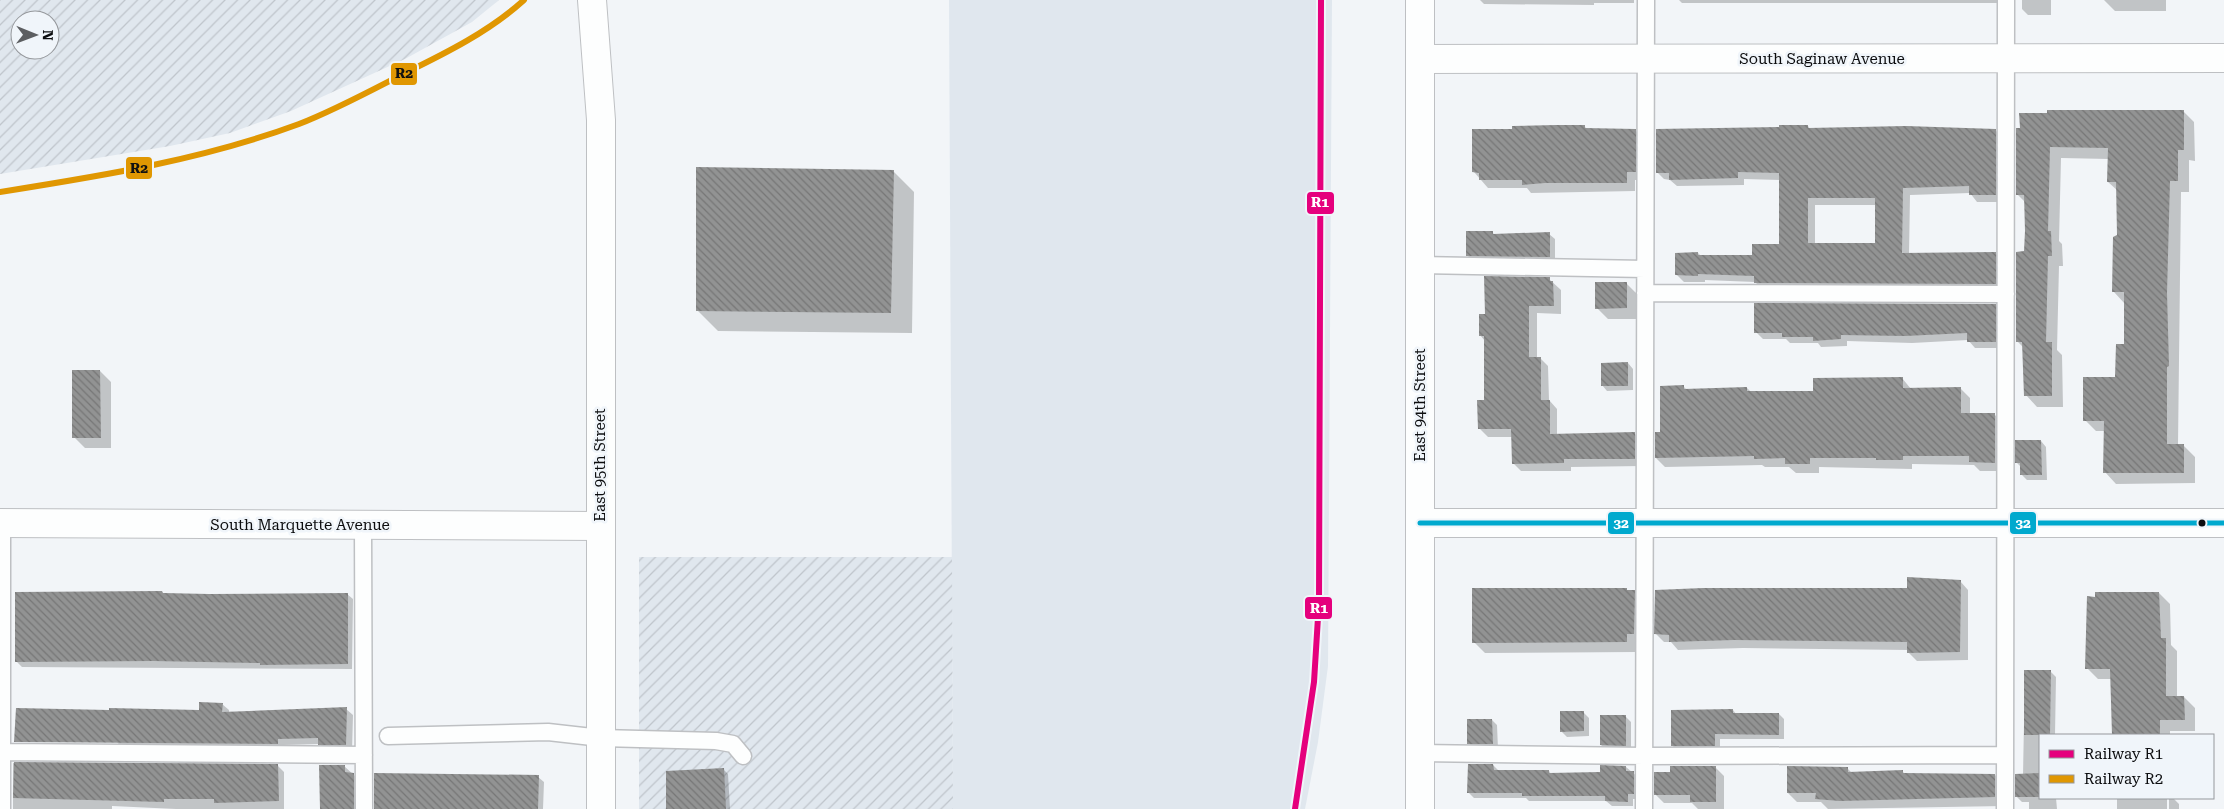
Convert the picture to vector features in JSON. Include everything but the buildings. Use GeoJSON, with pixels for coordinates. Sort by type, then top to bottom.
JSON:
{"type":"FeatureCollection","features":[{"type":"Feature","properties":{"kind":"street","name":"East 95th Street"},"geometry":{"type":"LineString","coordinates":[[592,0],[601,120],[601,809]]}},
{"type":"Feature","properties":{"kind":"street","name":"East 95th Street"},"geometry":{"type":"LineString","coordinates":[[601,120],[611,0]]}},
{"type":"Feature","properties":{"kind":"street","name":"East 94th Street"},"geometry":{"type":"LineString","coordinates":[[1420,0],[1420,809]]}},
{"type":"Feature","properties":{"kind":"street","name":"South Saginaw Avenue"},"geometry":{"type":"LineString","coordinates":[[1420,59],[2224,58]]}},
{"type":"Feature","properties":{"kind":"street","name":"South Marquette Avenue"},"geometry":{"type":"LineString","coordinates":[[1,523],[600,526]]}},
{"type":"Feature","properties":{"kind":"street"},"geometry":{"type":"LineString","coordinates":[[1420,523],[2224,523]]}},
{"type":"Feature","properties":{"kind":"lane"},"geometry":{"type":"LineString","coordinates":[[1644,809],[1646,0]]}},
{"type":"Feature","properties":{"kind":"lane"},"geometry":{"type":"LineString","coordinates":[[2005,809],[2006,0]]}},
{"type":"Feature","properties":{"kind":"lane"},"geometry":{"type":"LineString","coordinates":[[1420,265],[1645,269]]}},
{"type":"Feature","properties":{"kind":"lane"},"geometry":{"type":"LineString","coordinates":[[1645,293],[2006,294]]}},
{"type":"Feature","properties":{"kind":"lane"},"geometry":{"type":"LineString","coordinates":[[1,523],[2,809]]}},
{"type":"Feature","properties":{"kind":"lane"},"geometry":{"type":"LineString","coordinates":[[363,525],[364,809]]}},
{"type":"Feature","properties":{"kind":"lane"},"geometry":{"type":"LineString","coordinates":[[388,736],[548,732],[601,738],[716,741],[733,744],[743,756]]}},
{"type":"Feature","properties":{"kind":"lane"},"geometry":{"type":"LineString","coordinates":[[2,752],[364,755]]}},
{"type":"Feature","properties":{"kind":"lane"},"geometry":{"type":"LineString","coordinates":[[1420,753],[1644,756],[2005,755]]}},
{"type":"Feature","properties":{"kind":"shaded area"},"geometry":{"type":"Polygon","coordinates":[[[0,0],[499,0],[472,22],[405,59],[291,111],[230,133],[170,146],[0,174],[0,0]]]}},
{"type":"Feature","properties":{"kind":"shaded area"},"geometry":{"type":"Polygon","coordinates":[[[949,0],[1332,0],[1328,666],[1318,742],[1305,809],[953,809],[949,0]]]}},
{"type":"Feature","properties":{"kind":"shaded area"},"geometry":{"type":"Polygon","coordinates":[[[639,557],[952,557],[953,809],[639,809],[639,557]]]}},
{"type":"Feature","properties":{"kind":"rail line","name":"R2"},"geometry":{"type":"LineString","coordinates":[[0,192],[151,166],[226,148],[299,124],[326,113],[452,49],[497,22],[524,0]]}},
{"type":"Feature","properties":{"kind":"rail line","name":"R1"},"geometry":{"type":"LineString","coordinates":[[1295,809],[1314,682],[1319,601],[1321,0]]}},
{"type":"Feature","properties":{"kind":"transit line","name":"32"},"geometry":{"type":"LineString","coordinates":[[1420,523],[2224,523]]}}]}
